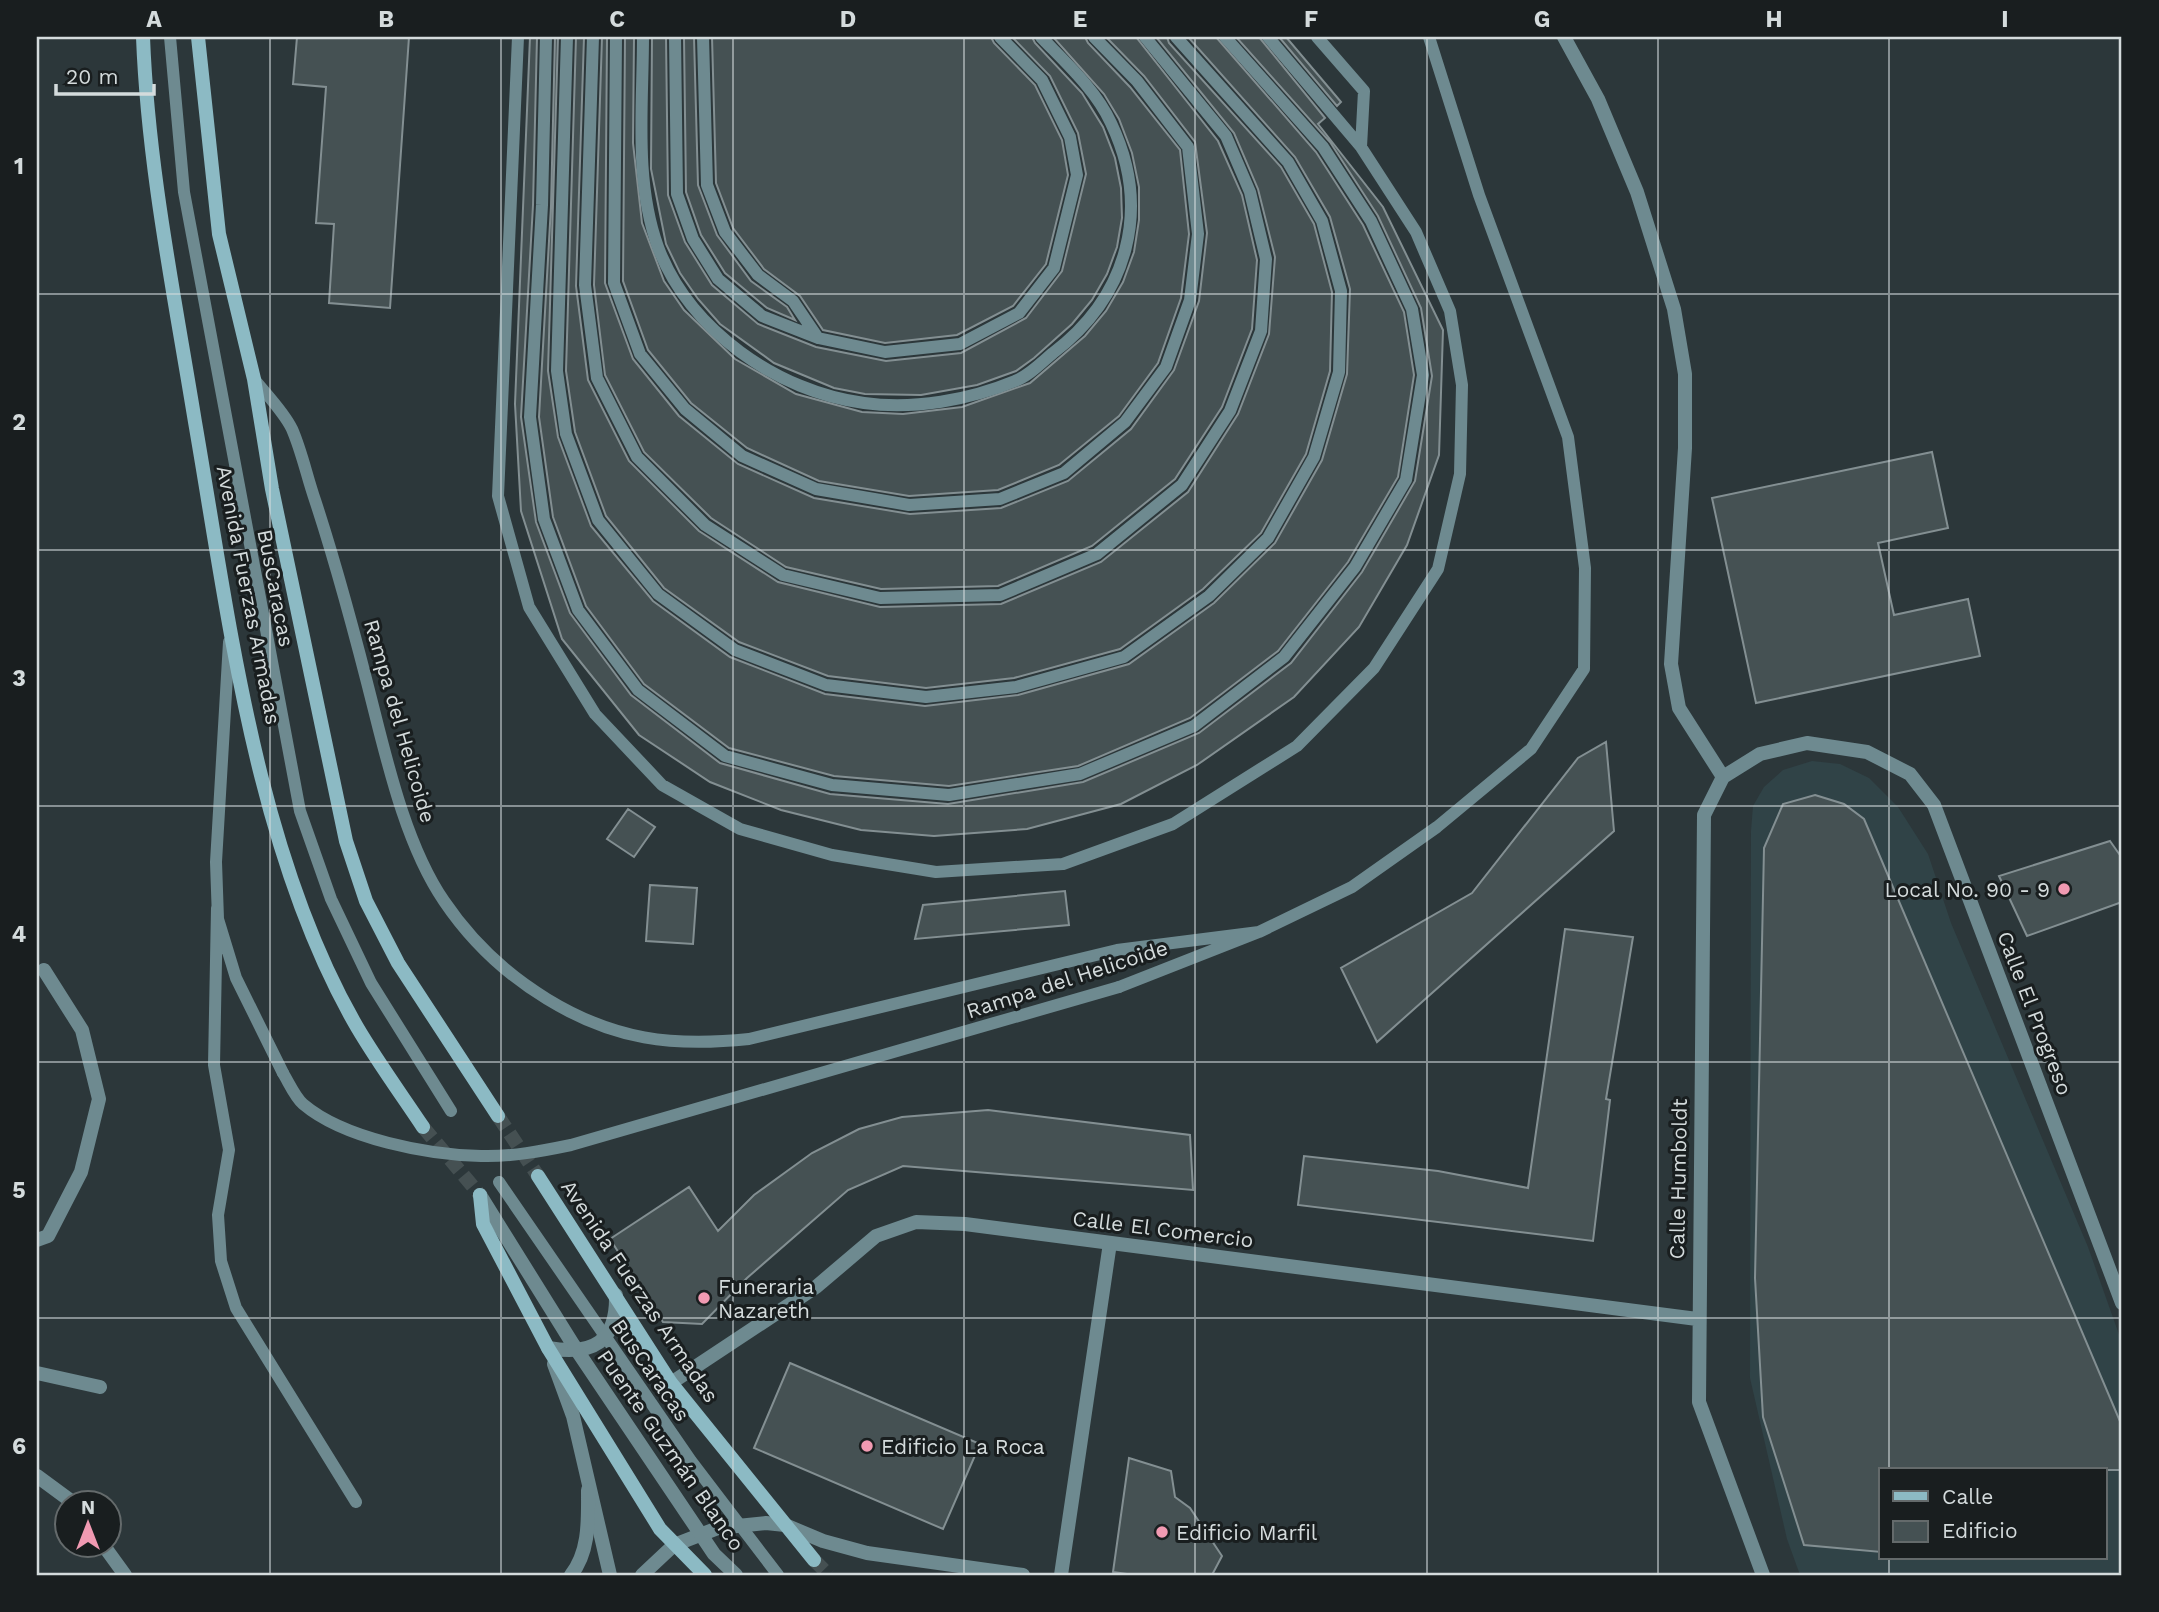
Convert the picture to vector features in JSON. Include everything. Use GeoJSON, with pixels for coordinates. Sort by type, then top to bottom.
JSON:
{"type":"FeatureCollection","features":[{"type":"Feature","properties":{"kind":"main road","name":"Avenida Fuerzas Armadas"},"geometry":{"type":"LineString","coordinates":[[143,37],[145,104],[159,218],[230,628],[275,827],[314,937],[356,1025],[424,1126]]}},
{"type":"Feature","properties":{"kind":"main road","name":"Avenida Fuerzas Armadas"},"geometry":{"type":"LineString","coordinates":[[198,37],[219,234],[254,379],[293,592],[349,850],[366,901],[398,963],[498,1116]]}},
{"type":"Feature","properties":{"kind":"main road","name":"Avenida Fuerzas Armadas"},"geometry":{"type":"LineString","coordinates":[[538,1176],[671,1383],[814,1560]]}},
{"type":"Feature","properties":{"kind":"main road"},"geometry":{"type":"LineString","coordinates":[[480,1195],[483,1224],[548,1348],[653,1517],[674,1545],[705,1575]]}},
{"type":"Feature","properties":{"kind":"street"},"geometry":{"type":"LineString","coordinates":[[1564,37],[1598,100],[1637,192],[1674,309],[1685,374],[1685,448],[1671,664],[1679,708],[1723,777]]}},
{"type":"Feature","properties":{"kind":"street","name":"Calle El Progreso"},"geometry":{"type":"LineString","coordinates":[[1723,777],[1760,754],[1807,743],[1867,752],[1910,774],[1934,805],[2122,1303]]}},
{"type":"Feature","properties":{"kind":"street","name":"Calle Humboldt"},"geometry":{"type":"LineString","coordinates":[[1723,777],[1704,815],[1697,1319],[1699,1402],[1763,1575]]}},
{"type":"Feature","properties":{"kind":"street"},"geometry":{"type":"LineString","coordinates":[[37,1240],[48,1236],[80,1172],[99,1100],[82,1030],[44,970]]}},
{"type":"Feature","properties":{"kind":"street","name":"Puente Guzmán Blanco"},"geometry":{"type":"LineString","coordinates":[[480,1195],[574,1346],[714,1554],[736,1575]]}},
{"type":"Feature","properties":{"kind":"street","name":"Calle El Comercio"},"geometry":{"type":"LineString","coordinates":[[671,1383],[816,1287],[876,1236],[916,1222],[965,1224],[1697,1319]]}},
{"type":"Feature","properties":{"kind":"street"},"geometry":{"type":"LineString","coordinates":[[1061,1575],[1110,1243]]}},
{"type":"Feature","properties":{"kind":"street"},"geometry":{"type":"LineString","coordinates":[[548,1348],[565,1351],[586,1349],[605,1338],[612,1332],[617,1316],[616,1294]]}},
{"type":"Feature","properties":{"kind":"street"},"geometry":{"type":"LineString","coordinates":[[548,1348],[573,1416],[588,1490],[610,1575]]}},
{"type":"Feature","properties":{"kind":"street"},"geometry":{"type":"LineString","coordinates":[[37,1373],[100,1387]]}},
{"type":"Feature","properties":{"kind":"street"},"geometry":{"type":"LineString","coordinates":[[37,1476],[57,1490]]}},
{"type":"Feature","properties":{"kind":"street"},"geometry":{"type":"LineString","coordinates":[[571,1575],[587,1536],[588,1490]]}},
{"type":"Feature","properties":{"kind":"street"},"geometry":{"type":"LineString","coordinates":[[642,1575],[674,1545],[704,1532],[739,1525],[785,1525],[822,1541],[867,1553],[1023,1575]]}},
{"type":"Feature","properties":{"kind":"street"},"geometry":{"type":"LineString","coordinates":[[114,1560],[125,1575]]}},
{"type":"Feature","properties":{"kind":"lane","name":"BusCaracas"},"geometry":{"type":"LineString","coordinates":[[170,37],[184,192],[300,811],[331,899],[371,983],[451,1111]]}},
{"type":"Feature","properties":{"kind":"lane"},"geometry":{"type":"LineString","coordinates":[[518,37],[498,496],[529,607],[595,713],[662,785],[740,829],[832,855],[936,872],[1063,864],[1174,824],[1297,746],[1374,668],[1438,569],[1460,474],[1462,385],[1450,311],[1416,232],[1361,147],[1268,37]]}},
{"type":"Feature","properties":{"kind":"lane"},"geometry":{"type":"LineString","coordinates":[[546,37],[542,205],[530,417],[544,519],[578,610],[638,690],[725,756],[832,785],[949,795],[1080,774],[1194,726],[1284,657],[1355,567],[1406,480],[1423,375],[1412,309],[1371,220],[1323,147],[1225,37]]}},
{"type":"Feature","properties":{"kind":"lane"},"geometry":{"type":"LineString","coordinates":[[567,37],[557,371],[566,433],[598,520],[658,594],[735,650],[826,685],[926,697],[1016,687],[1124,657],[1209,596],[1268,538],[1314,457],[1339,372],[1342,291],[1322,220],[1288,162],[1176,37]]}},
{"type":"Feature","properties":{"kind":"lane"},"geometry":{"type":"LineString","coordinates":[[593,37],[585,285],[597,378],[603,390],[638,457],[705,525],[783,575],[880,598],[1000,595],[1097,554],[1182,485],[1230,411],[1261,331],[1265,260],[1250,192],[1226,136],[1145,37]]}},
{"type":"Feature","properties":{"kind":"lane"},"geometry":{"type":"LineString","coordinates":[[617,37],[614,283],[640,354],[685,409],[742,456],[816,489],[909,505],[1000,499],[1064,473],[1125,422],[1166,367],[1189,300],[1198,234],[1188,146],[1137,81],[1094,37]]}},
{"type":"Feature","properties":{"kind":"lane"},"geometry":{"type":"LineString","coordinates":[[643,37],[643,178],[658,248],[694,311],[741,353],[795,384],[864,403],[943,403],[1017,381],[1076,336],[1115,284],[1132,220],[1129,170],[1110,121],[1075,72],[1041,37]]}},
{"type":"Feature","properties":{"kind":"lane"},"geometry":{"type":"LineString","coordinates":[[675,37],[677,194],[693,239],[718,279],[762,316],[818,338],[885,352],[960,344],[1019,313],[1054,268],[1077,175],[1070,137],[1042,80],[1000,37]]}},
{"type":"Feature","properties":{"kind":"lane"},"geometry":{"type":"LineString","coordinates":[[703,37],[707,186],[725,232],[758,275],[793,301],[818,338]]}},
{"type":"Feature","properties":{"kind":"lane"},"geometry":{"type":"LineString","coordinates":[[1317,37],[1364,91],[1361,147]]}},
{"type":"Feature","properties":{"kind":"lane"},"geometry":{"type":"LineString","coordinates":[[1259,932],[1352,887],[1437,827],[1531,749],[1584,669],[1585,568],[1568,437],[1479,195],[1429,37]]}},
{"type":"Feature","properties":{"kind":"lane","name":"Rampa del Helicoide"},"geometry":{"type":"LineString","coordinates":[[254,379],[291,427],[328,541],[390,773],[410,831],[443,899],[469,934],[503,968],[565,1010],[621,1034],[652,1040],[717,1043],[749,1040],[1117,950],[1259,932]]}},
{"type":"Feature","properties":{"kind":"lane","name":"Rampa del Helicoide"},"geometry":{"type":"LineString","coordinates":[[230,628],[216,862],[217,908],[236,978],[283,1073],[302,1103],[353,1131],[420,1149],[481,1156],[524,1154],[571,1145],[1119,987],[1259,932]]}},
{"type":"Feature","properties":{"kind":"lane"},"geometry":{"type":"LineString","coordinates":[[217,908],[213,988],[214,1065],[229,1150],[218,1215],[221,1261],[236,1308],[356,1502]]}},
{"type":"Feature","properties":{"kind":"lane","name":"BusCaracas"},"geometry":{"type":"LineString","coordinates":[[499,1182],[605,1338],[778,1575]]}},
{"type":"Feature","properties":{"kind":"shaded area"},"geometry":{"type":"Polygon","coordinates":[[[1812,761],[1840,764],[1869,778],[1898,807],[1928,854],[1951,923],[2088,1247],[2122,1343],[2122,1575],[1800,1575],[1787,1539],[1750,1378],[1751,831],[1753,806],[1764,787],[1783,770],[1812,761]]]}},
{"type":"Feature","properties":{"kind":"building"},"geometry":{"type":"Polygon","coordinates":[[[297,37],[409,37],[390,308],[329,303],[334,224],[316,223],[326,87],[293,84],[297,37]]]}},
{"type":"Feature","properties":{"kind":"building"},"geometry":{"type":"Polygon","coordinates":[[[530,37],[537,37],[533,205],[521,417],[536,522],[570,613],[631,695],[720,763],[830,794],[948,804],[1083,782],[1199,733],[1291,663],[1362,572],[1415,481],[1432,376],[1421,308],[1378,216],[1330,142],[1236,37],[1259,37],[1325,118],[1318,124],[1383,207],[1443,330],[1439,455],[1407,545],[1359,627],[1294,697],[1197,765],[1121,804],[1027,829],[934,836],[861,830],[781,810],[710,782],[639,735],[562,639],[521,511],[515,404],[530,37]]]}},
{"type":"Feature","properties":{"kind":"building"},"geometry":{"type":"Polygon","coordinates":[[[555,37],[558,37],[548,371],[558,437],[591,526],[653,601],[730,657],[825,694],[925,706],[1018,695],[1129,664],[1214,603],[1275,543],[1322,460],[1347,374],[1350,289],[1330,217],[1295,157],[1188,37],[1216,37],[1316,152],[1363,225],[1404,312],[1414,375],[1398,477],[1348,562],[1278,651],[1190,718],[1078,766],[949,786],[834,776],[729,748],[644,684],[586,606],[553,517],[539,417],[551,206],[555,37]]]}},
{"type":"Feature","properties":{"kind":"building"},"geometry":{"type":"Polygon","coordinates":[[[576,37],[584,37],[576,286],[588,380],[629,461],[699,531],[778,582],[880,607],[1001,604],[1101,562],[1188,492],[1238,414],[1269,334],[1275,257],[1258,189],[1234,133],[1156,37],[1167,37],[1169,43],[1281,167],[1314,224],[1332,292],[1330,371],[1306,454],[1261,533],[1203,589],[1120,649],[1014,678],[926,688],[828,676],[739,642],[664,588],[606,516],[575,432],[566,371],[576,37]]]}},
{"type":"Feature","properties":{"kind":"building"},"geometry":{"type":"Polygon","coordinates":[[[602,37],[607,37],[605,283],[633,359],[679,416],[738,464],[814,498],[910,514],[1001,508],[1068,481],[1131,429],[1174,370],[1199,301],[1207,233],[1195,142],[1144,76],[1106,37],[1136,37],[1218,141],[1242,195],[1257,260],[1252,329],[1222,407],[1175,479],[1092,546],[998,586],[881,589],[786,567],[711,518],[644,452],[605,375],[594,285],[602,37]]]}},
{"type":"Feature","properties":{"kind":"building"},"geometry":{"type":"Polygon","coordinates":[[[625,37],[634,37],[633,143],[642,223],[664,281],[684,310],[735,359],[796,394],[862,412],[903,414],[962,407],[1030,383],[1085,336],[1106,311],[1123,282],[1134,252],[1139,220],[1139,187],[1132,153],[1119,119],[1104,94],[1053,37],[1085,37],[1130,87],[1180,150],[1189,234],[1181,298],[1158,363],[1119,416],[1059,465],[998,490],[909,496],[819,481],[747,448],[691,403],[648,350],[623,281],[625,37]]]}},
{"type":"Feature","properties":{"kind":"building"},"geometry":{"type":"Polygon","coordinates":[[[652,37],[666,37],[668,195],[685,242],[712,285],[758,324],[816,347],[886,361],[961,353],[1026,318],[1062,271],[1086,174],[1078,133],[1050,76],[1012,37],[1032,37],[1082,93],[1103,127],[1115,158],[1121,188],[1122,218],[1117,247],[1107,274],[1092,300],[1072,324],[1034,358],[1016,371],[977,385],[921,395],[865,394],[834,388],[774,363],[720,324],[680,273],[666,244],[651,169],[652,37]]]}},
{"type":"Feature","properties":{"kind":"building"},"geometry":{"type":"Polygon","coordinates":[[[684,37],[694,37],[698,185],[717,235],[751,281],[787,307],[795,320],[767,308],[725,273],[701,235],[686,192],[684,37]]]}},
{"type":"Feature","properties":{"kind":"building"},"geometry":{"type":"Polygon","coordinates":[[[712,37],[991,37],[1035,85],[1062,140],[1068,175],[1046,264],[1013,306],[957,335],[885,343],[823,330],[800,296],[764,269],[733,228],[716,183],[712,37]]]}},
{"type":"Feature","properties":{"kind":"building"},"geometry":{"type":"Polygon","coordinates":[[[1279,37],[1286,37],[1341,102],[1337,106],[1279,37]]]}},
{"type":"Feature","properties":{"kind":"building"},"geometry":{"type":"Polygon","coordinates":[[[1932,452],[1948,528],[1878,543],[1894,615],[1968,599],[1980,656],[1756,703],[1712,498],[1932,452]]]}},
{"type":"Feature","properties":{"kind":"building"},"geometry":{"type":"Polygon","coordinates":[[[1606,742],[1614,831],[1377,1042],[1341,968],[1472,893],[1578,758],[1606,742]]]}},
{"type":"Feature","properties":{"kind":"building"},"geometry":{"type":"Polygon","coordinates":[[[1815,795],[1844,804],[1864,819],[2122,1426],[2122,1470],[1879,1468],[1879,1552],[1804,1545],[1763,1417],[1755,1278],[1764,848],[1783,804],[1815,795]]]}},
{"type":"Feature","properties":{"kind":"building"},"geometry":{"type":"Polygon","coordinates":[[[628,809],[655,827],[634,857],[607,839],[628,809]]]}},
{"type":"Feature","properties":{"kind":"building","name":"Local No. 90 - 9"},"geometry":{"type":"Polygon","coordinates":[[[2110,841],[2122,858],[2122,902],[2027,936],[1999,876],[2110,841]]]}},
{"type":"Feature","properties":{"kind":"building"},"geometry":{"type":"Polygon","coordinates":[[[650,885],[697,888],[693,944],[646,941],[650,885]]]}},
{"type":"Feature","properties":{"kind":"building"},"geometry":{"type":"Polygon","coordinates":[[[1065,891],[1069,925],[915,939],[923,905],[1065,891]]]}},
{"type":"Feature","properties":{"kind":"building"},"geometry":{"type":"Polygon","coordinates":[[[1565,929],[1633,937],[1606,1099],[1610,1100],[1593,1241],[1298,1205],[1304,1156],[1438,1171],[1528,1188],[1565,929]]]}},
{"type":"Feature","properties":{"kind":"building"},"geometry":{"type":"Polygon","coordinates":[[[988,1110],[1190,1135],[1193,1190],[903,1166],[848,1190],[747,1278],[702,1324],[663,1322],[610,1239],[689,1187],[718,1231],[754,1195],[812,1153],[859,1129],[902,1117],[988,1110]]]}},
{"type":"Feature","properties":{"kind":"building","name":"Edificio La Roca"},"geometry":{"type":"Polygon","coordinates":[[[790,1363],[980,1444],[943,1529],[754,1448],[790,1363]]]}},
{"type":"Feature","properties":{"kind":"building","name":"Edificio Marfil"},"geometry":{"type":"Polygon","coordinates":[[[1129,1458],[1171,1471],[1175,1497],[1190,1508],[1222,1556],[1212,1575],[1134,1575],[1113,1572],[1129,1458]]]}},
{"type":"Feature","properties":{"kind":"tunnel"},"geometry":{"type":"LineString","coordinates":[[498,1116],[538,1176]]}},
{"type":"Feature","properties":{"kind":"tunnel"},"geometry":{"type":"LineString","coordinates":[[423,1127],[480,1195]]}},
{"type":"Feature","properties":{"kind":"tunnel"},"geometry":{"type":"LineString","coordinates":[[814,1560],[829,1575]]}},
{"type":"Feature","properties":{"kind":"place","name":"Local No. 90 - 9"},"geometry":{"type":"Point","coordinates":[2064,889]}},
{"type":"Feature","properties":{"kind":"place","name":"Funeraria Nazareth"},"geometry":{"type":"Point","coordinates":[704,1298]}},
{"type":"Feature","properties":{"kind":"place","name":"Edificio La Roca"},"geometry":{"type":"Point","coordinates":[867,1446]}},
{"type":"Feature","properties":{"kind":"place","name":"Edificio Marfil"},"geometry":{"type":"Point","coordinates":[1162,1532]}}]}
